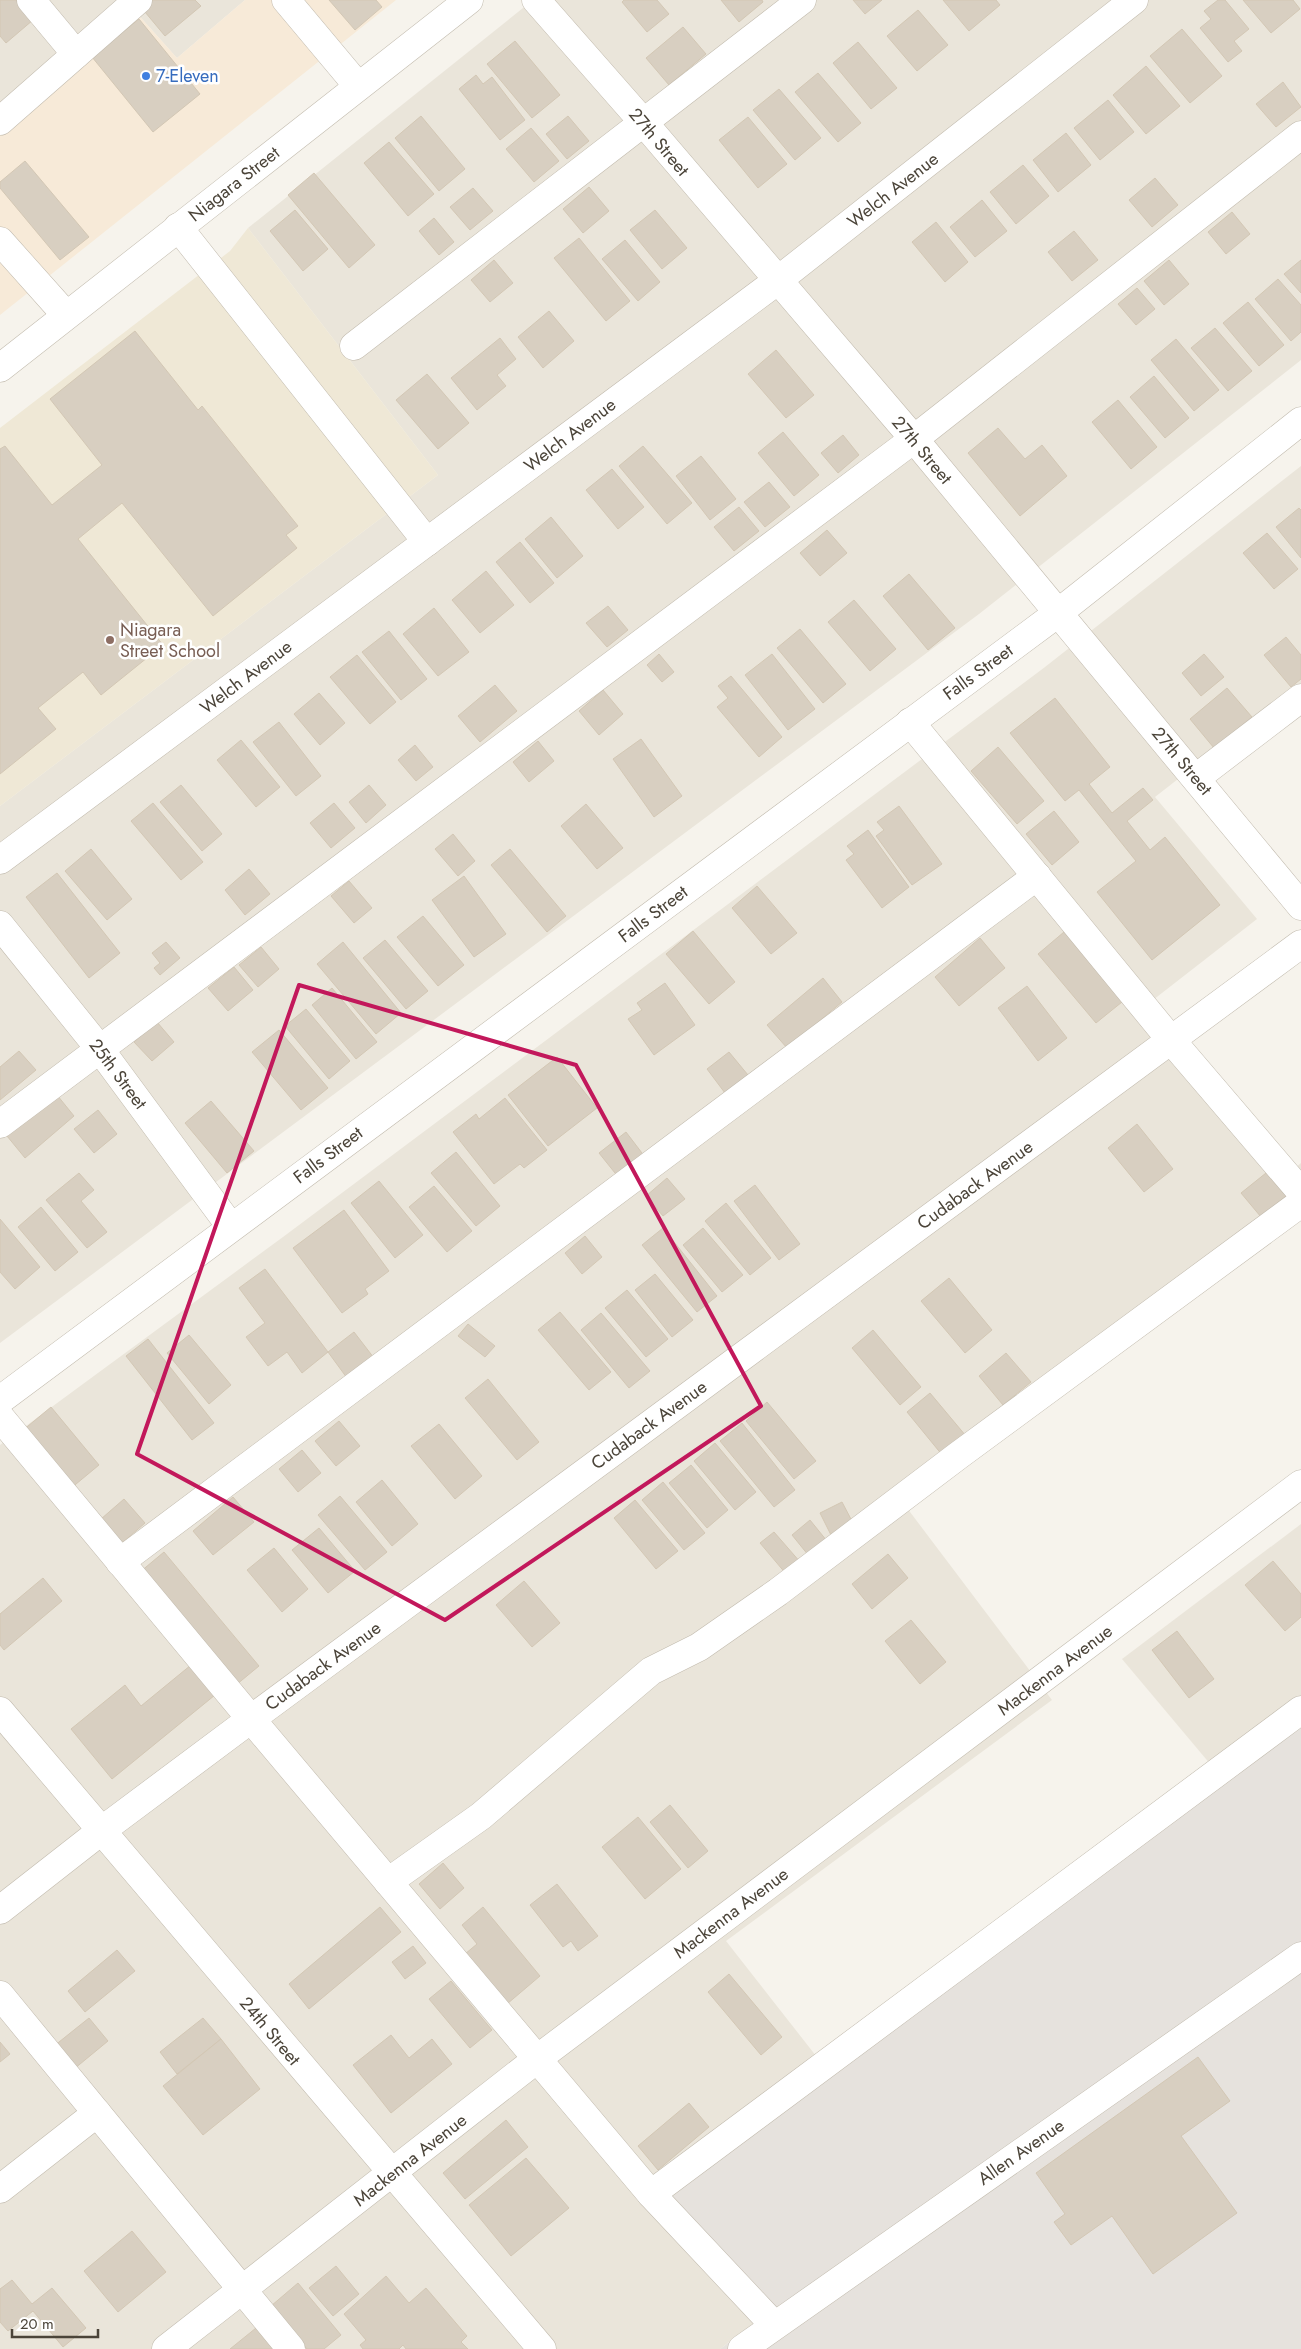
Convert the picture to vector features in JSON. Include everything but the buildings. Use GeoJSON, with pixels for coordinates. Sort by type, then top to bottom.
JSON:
{"type":"FeatureCollection","features":[{"type":"Feature","properties":{"kind":"street"},"geometry":{"type":"LineString","coordinates":[[31,0],[76,54]]}},
{"type":"Feature","properties":{"kind":"street"},"geometry":{"type":"LineString","coordinates":[[0,121],[138,0]]}},
{"type":"Feature","properties":{"kind":"street"},"geometry":{"type":"LineString","coordinates":[[286,0],[358,86]]}},
{"type":"Feature","properties":{"kind":"street","name":"Niagara Street"},"geometry":{"type":"LineString","coordinates":[[0,368],[469,0]]}},
{"type":"Feature","properties":{"kind":"street","name":"27th Street"},"geometry":{"type":"LineString","coordinates":[[536,0],[644,123],[777,281],[914,439],[1301,906]]}},
{"type":"Feature","properties":{"kind":"street"},"geometry":{"type":"LineString","coordinates":[[354,346],[802,0]]}},
{"type":"Feature","properties":{"kind":"street","name":"Welch Avenue"},"geometry":{"type":"LineString","coordinates":[[0,860],[777,281],[1134,0]]}},
{"type":"Feature","properties":{"kind":"street"},"geometry":{"type":"LineString","coordinates":[[0,1124],[914,439],[1301,135]]}},
{"type":"Feature","properties":{"kind":"street"},"geometry":{"type":"LineString","coordinates":[[178,227],[427,542]]}},
{"type":"Feature","properties":{"kind":"street"},"geometry":{"type":"LineString","coordinates":[[0,241],[66,315]]}},
{"type":"Feature","properties":{"kind":"street","name":"Falls Street"},"geometry":{"type":"LineString","coordinates":[[0,1400],[1058,613],[1301,422]]}},
{"type":"Feature","properties":{"kind":"street"},"geometry":{"type":"LineString","coordinates":[[1196,778],[1301,698]]}},
{"type":"Feature","properties":{"kind":"street"},"geometry":{"type":"LineString","coordinates":[[910,722],[1171,1040],[1301,1192]]}},
{"type":"Feature","properties":{"kind":"street"},"geometry":{"type":"LineString","coordinates":[[120,1562],[1037,876]]}},
{"type":"Feature","properties":{"kind":"street","name":"25th Street"},"geometry":{"type":"LineString","coordinates":[[0,924],[99,1048],[231,1227]]}},
{"type":"Feature","properties":{"kind":"street","name":"Cudaback Avenue"},"geometry":{"type":"LineString","coordinates":[[0,1910],[101,1830],[1301,944]]}},
{"type":"Feature","properties":{"kind":"street"},"geometry":{"type":"LineString","coordinates":[[388,1882],[481,1816],[651,1671],[699,1647],[778,1592],[959,1455],[1301,1203]]}},
{"type":"Feature","properties":{"kind":"street"},"geometry":{"type":"LineString","coordinates":[[0,1417],[251,1719],[651,2194],[774,2324]]}},
{"type":"Feature","properties":{"kind":"street","name":"Mackenna Avenue"},"geometry":{"type":"LineString","coordinates":[[166,2349],[537,2059],[1301,1484]]}},
{"type":"Feature","properties":{"kind":"street"},"geometry":{"type":"LineString","coordinates":[[651,2194],[1301,1710]]}},
{"type":"Feature","properties":{"kind":"street","name":"24th Street"},"geometry":{"type":"LineString","coordinates":[[0,1711],[542,2349]]}},
{"type":"Feature","properties":{"kind":"street","name":"Allen Avenue"},"geometry":{"type":"LineString","coordinates":[[742,2349],[774,2324],[1301,1956]]}},
{"type":"Feature","properties":{"kind":"street"},"geometry":{"type":"LineString","coordinates":[[0,1996],[290,2349]]}},
{"type":"Feature","properties":{"kind":"street"},"geometry":{"type":"LineString","coordinates":[[0,2189],[97,2113]]}},
{"type":"Feature","properties":{"kind":"highlighted area"},"geometry":{"type":"Polygon","coordinates":[[[299,985],[576,1065],[761,1406],[445,1620],[137,1454],[299,985]]]}},
{"type":"Feature","properties":{"kind":"shaded area"},"geometry":{"type":"Polygon","coordinates":[[[0,0],[122,0],[0,103],[0,0]]]}},
{"type":"Feature","properties":{"kind":"shaded area"},"geometry":{"type":"Polygon","coordinates":[[[122,0],[125,0],[177,58],[245,0],[396,0],[0,315],[0,103],[122,0]]]}},
{"type":"Feature","properties":{"kind":"shaded area"},"geometry":{"type":"Polygon","coordinates":[[[125,0],[245,0],[177,58],[125,0]]]}},
{"type":"Feature","properties":{"kind":"shaded area"},"geometry":{"type":"Polygon","coordinates":[[[533,0],[1301,0],[1301,360],[979,614],[0,1343],[0,806],[438,475],[248,228],[533,0]]]}},
{"type":"Feature","properties":{"kind":"shaded area","name":"Niagara Street School"},"geometry":{"type":"Polygon","coordinates":[[[248,228],[438,475],[0,806],[0,428],[230,251],[248,228]]]}},
{"type":"Feature","properties":{"kind":"shaded area"},"geometry":{"type":"Polygon","coordinates":[[[1301,466],[1301,683],[1155,797],[1257,919],[1153,1000],[1294,1169],[1301,1163],[1301,1212],[907,1508],[1052,1700],[726,1941],[820,2061],[756,2321],[720,2349],[0,2349],[0,1445],[283,1237],[1045,667],[1301,466]]]}},
{"type":"Feature","properties":{"kind":"shaded area"},"geometry":{"type":"Polygon","coordinates":[[[1301,1524],[1301,1697],[1211,1765],[1122,1659],[1301,1524]]]}},
{"type":"Feature","properties":{"kind":"shaded area"},"geometry":{"type":"Polygon","coordinates":[[[1301,1697],[1301,2349],[720,2349],[756,2322],[653,2188],[1301,1697]]]}},
{"type":"Feature","properties":{"kind":"place","name":"7-Eleven"},"geometry":{"type":"Point","coordinates":[146,76]}},
{"type":"Feature","properties":{"kind":"place","name":"Niagara Street School"},"geometry":{"type":"Point","coordinates":[110,640]}}]}
